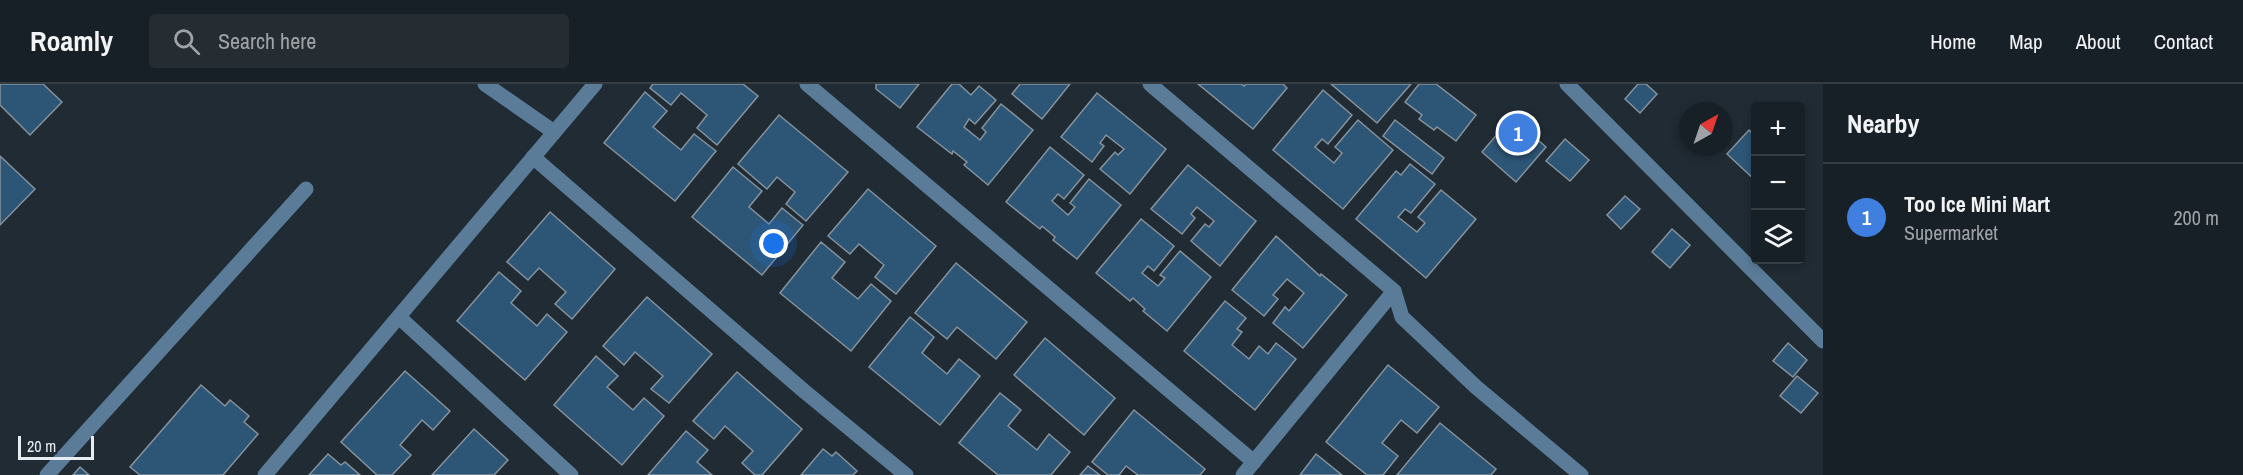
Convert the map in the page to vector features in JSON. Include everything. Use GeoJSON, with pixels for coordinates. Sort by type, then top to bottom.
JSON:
{"type":"FeatureCollection","features":[{"type":"Feature","properties":{"kind":"street"},"geometry":{"type":"LineString","coordinates":[[485,84],[554,132]]}},
{"type":"Feature","properties":{"kind":"street"},"geometry":{"type":"LineString","coordinates":[[265,475],[595,84]]}},
{"type":"Feature","properties":{"kind":"street"},"geometry":{"type":"LineString","coordinates":[[807,84],[1254,462]]}},
{"type":"Feature","properties":{"kind":"street"},"geometry":{"type":"LineString","coordinates":[[1150,84],[1394,291],[1402,317],[1476,387],[1581,475]]}},
{"type":"Feature","properties":{"kind":"street"},"geometry":{"type":"LineString","coordinates":[[1568,84],[1821,337]]}},
{"type":"Feature","properties":{"kind":"street"},"geometry":{"type":"LineString","coordinates":[[533,157],[804,391],[906,475]]}},
{"type":"Feature","properties":{"kind":"street"},"geometry":{"type":"LineString","coordinates":[[47,475],[306,189]]}},
{"type":"Feature","properties":{"kind":"street"},"geometry":{"type":"LineString","coordinates":[[1243,475],[1394,291]]}},
{"type":"Feature","properties":{"kind":"street"},"geometry":{"type":"LineString","coordinates":[[399,317],[561,472]]}},
{"type":"Feature","properties":{"kind":"building"},"geometry":{"type":"Polygon","coordinates":[[[0,84],[43,84],[62,102],[30,135],[0,105],[0,84]]]}},
{"type":"Feature","properties":{"kind":"building"},"geometry":{"type":"Polygon","coordinates":[[[653,84],[743,84],[758,96],[717,145],[697,128],[707,115],[681,93],[671,105],[650,88],[653,84]]]}},
{"type":"Feature","properties":{"kind":"building"},"geometry":{"type":"Polygon","coordinates":[[[876,84],[919,84],[900,108],[876,89],[876,84]]]}},
{"type":"Feature","properties":{"kind":"building"},"geometry":{"type":"Polygon","coordinates":[[[952,84],[959,84],[971,95],[979,86],[996,100],[975,124],[969,119],[964,127],[980,140],[986,132],[982,128],[1001,104],[1033,130],[988,185],[964,165],[967,162],[953,151],[952,154],[917,127],[952,84]]]}},
{"type":"Feature","properties":{"kind":"building"},"geometry":{"type":"Polygon","coordinates":[[[1020,84],[1070,84],[1042,119],[1012,94],[1020,84]]]}},
{"type":"Feature","properties":{"kind":"building"},"geometry":{"type":"Polygon","coordinates":[[[1198,84],[1241,84],[1244,86],[1246,84],[1283,84],[1287,88],[1253,129],[1198,84]]]}},
{"type":"Feature","properties":{"kind":"building"},"geometry":{"type":"Polygon","coordinates":[[[1331,84],[1411,84],[1377,123],[1331,84]]]}},
{"type":"Feature","properties":{"kind":"building"},"geometry":{"type":"Polygon","coordinates":[[[1419,84],[1436,84],[1476,115],[1456,141],[1437,127],[1434,130],[1419,119],[1422,115],[1405,102],[1419,84]]]}},
{"type":"Feature","properties":{"kind":"building"},"geometry":{"type":"Polygon","coordinates":[[[1638,84],[1646,84],[1657,94],[1640,113],[1625,99],[1638,84]]]}},
{"type":"Feature","properties":{"kind":"building"},"geometry":{"type":"Polygon","coordinates":[[[1323,90],[1352,115],[1328,144],[1322,139],[1315,147],[1334,163],[1342,153],[1335,147],[1358,120],[1393,150],[1343,209],[1273,150],[1323,90]]]}},
{"type":"Feature","properties":{"kind":"building"},"geometry":{"type":"Polygon","coordinates":[[[645,92],[667,111],[653,127],[681,150],[694,134],[716,151],[675,201],[604,143],[645,92]]]}},
{"type":"Feature","properties":{"kind":"building"},"geometry":{"type":"Polygon","coordinates":[[[1097,93],[1166,149],[1130,194],[1100,169],[1115,152],[1118,155],[1124,149],[1106,135],[1100,143],[1104,146],[1092,162],[1061,137],[1097,93]]]}},
{"type":"Feature","properties":{"kind":"building"},"geometry":{"type":"Polygon","coordinates":[[[779,115],[848,172],[806,221],[786,204],[795,192],[777,177],[767,189],[738,164],[779,115]]]}},
{"type":"Feature","properties":{"kind":"building"},"geometry":{"type":"Polygon","coordinates":[[[1512,117],[1546,147],[1516,182],[1482,152],[1512,117]]]}},
{"type":"Feature","properties":{"kind":"building"},"geometry":{"type":"Polygon","coordinates":[[[1395,120],[1444,158],[1432,174],[1383,136],[1395,120]]]}},
{"type":"Feature","properties":{"kind":"building"},"geometry":{"type":"Polygon","coordinates":[[[1749,130],[1751,132],[1751,176],[1729,156],[1733,156],[1733,147],[1749,130]]]}},
{"type":"Feature","properties":{"kind":"building"},"geometry":{"type":"Polygon","coordinates":[[[1565,139],[1589,160],[1570,181],[1546,161],[1565,139]]]}},
{"type":"Feature","properties":{"kind":"building"},"geometry":{"type":"Polygon","coordinates":[[[1050,147],[1084,175],[1064,199],[1058,194],[1052,201],[1068,215],[1075,207],[1070,203],[1089,179],[1121,205],[1077,259],[1053,240],[1055,237],[1042,226],[1040,229],[1006,202],[1050,147]]]}},
{"type":"Feature","properties":{"kind":"building"},"geometry":{"type":"Polygon","coordinates":[[[0,156],[35,189],[0,225],[0,156]]]}},
{"type":"Feature","properties":{"kind":"building"},"geometry":{"type":"Polygon","coordinates":[[[1410,164],[1435,184],[1411,213],[1405,209],[1398,217],[1417,232],[1425,223],[1418,217],[1441,190],[1476,219],[1426,278],[1356,219],[1396,171],[1401,175],[1410,164]]]}},
{"type":"Feature","properties":{"kind":"building"},"geometry":{"type":"Polygon","coordinates":[[[1188,165],[1256,221],[1220,266],[1191,241],[1205,224],[1209,227],[1214,221],[1197,207],[1191,214],[1195,218],[1182,234],[1151,209],[1188,165]]]}},
{"type":"Feature","properties":{"kind":"building"},"geometry":{"type":"Polygon","coordinates":[[[733,167],[762,191],[749,207],[769,224],[782,208],[803,225],[762,275],[692,217],[733,167]]]}},
{"type":"Feature","properties":{"kind":"building"},"geometry":{"type":"Polygon","coordinates":[[[868,189],[936,246],[896,294],[875,277],[884,265],[859,244],[850,254],[828,236],[868,189]]]}},
{"type":"Feature","properties":{"kind":"building"},"geometry":{"type":"Polygon","coordinates":[[[1625,196],[1640,209],[1621,229],[1607,215],[1625,196]]]}},
{"type":"Feature","properties":{"kind":"building"},"geometry":{"type":"Polygon","coordinates":[[[550,212],[615,269],[572,319],[555,304],[566,292],[539,268],[528,280],[507,262],[550,212]]]}},
{"type":"Feature","properties":{"kind":"building"},"geometry":{"type":"Polygon","coordinates":[[[1141,219],[1174,246],[1154,271],[1148,266],[1142,273],[1158,286],[1165,278],[1160,275],[1180,251],[1211,277],[1167,331],[1143,311],[1145,309],[1133,298],[1130,301],[1096,273],[1141,219]]]}},
{"type":"Feature","properties":{"kind":"building"},"geometry":{"type":"Polygon","coordinates":[[[1672,229],[1690,245],[1670,268],[1652,252],[1672,229]]]}},
{"type":"Feature","properties":{"kind":"building"},"geometry":{"type":"Polygon","coordinates":[[[1276,236],[1320,276],[1321,274],[1347,295],[1303,348],[1273,323],[1285,307],[1289,311],[1304,293],[1287,279],[1273,295],[1278,299],[1264,316],[1232,290],[1276,236]]]}},
{"type":"Feature","properties":{"kind":"building"},"geometry":{"type":"Polygon","coordinates":[[[821,242],[845,262],[832,278],[858,299],[871,284],[891,301],[851,351],[780,293],[821,242]]]}},
{"type":"Feature","properties":{"kind":"building"},"geometry":{"type":"Polygon","coordinates":[[[956,263],[1027,322],[996,359],[957,327],[947,339],[915,313],[956,263]]]}},
{"type":"Feature","properties":{"kind":"building"},"geometry":{"type":"Polygon","coordinates":[[[499,272],[521,291],[511,303],[537,326],[547,314],[567,332],[525,380],[457,321],[499,272]]]}},
{"type":"Feature","properties":{"kind":"building"},"geometry":{"type":"Polygon","coordinates":[[[647,297],[712,354],[669,403],[651,389],[663,376],[635,352],[624,365],[603,346],[647,297]]]}},
{"type":"Feature","properties":{"kind":"building"},"geometry":{"type":"Polygon","coordinates":[[[1225,301],[1246,318],[1237,329],[1242,332],[1232,345],[1249,359],[1259,346],[1268,354],[1276,343],[1296,359],[1255,410],[1184,351],[1225,301]]]}},
{"type":"Feature","properties":{"kind":"building"},"geometry":{"type":"Polygon","coordinates":[[[910,317],[934,337],[922,353],[947,374],[959,359],[980,376],[940,425],[869,367],[910,317]]]}},
{"type":"Feature","properties":{"kind":"building"},"geometry":{"type":"Polygon","coordinates":[[[1045,338],[1115,398],[1084,435],[1014,375],[1045,338]]]}},
{"type":"Feature","properties":{"kind":"building"},"geometry":{"type":"Polygon","coordinates":[[[1788,343],[1807,360],[1793,377],[1773,361],[1788,343]]]}},
{"type":"Feature","properties":{"kind":"building"},"geometry":{"type":"Polygon","coordinates":[[[596,356],[618,376],[607,387],[633,410],[644,398],[664,416],[622,465],[554,405],[596,356]]]}},
{"type":"Feature","properties":{"kind":"building"},"geometry":{"type":"Polygon","coordinates":[[[1388,365],[1439,407],[1417,433],[1401,420],[1382,443],[1398,456],[1383,475],[1367,475],[1326,442],[1388,365]]]}},
{"type":"Feature","properties":{"kind":"building"},"geometry":{"type":"Polygon","coordinates":[[[405,371],[450,411],[433,430],[422,420],[400,445],[411,455],[392,475],[377,475],[341,442],[405,371]]]}},
{"type":"Feature","properties":{"kind":"building"},"geometry":{"type":"Polygon","coordinates":[[[737,372],[802,429],[762,475],[755,475],[742,463],[753,451],[725,426],[714,439],[693,421],[737,372]]]}},
{"type":"Feature","properties":{"kind":"building"},"geometry":{"type":"Polygon","coordinates":[[[1797,376],[1818,393],[1801,413],[1780,396],[1797,376]]]}},
{"type":"Feature","properties":{"kind":"building"},"geometry":{"type":"Polygon","coordinates":[[[201,385],[225,406],[230,400],[249,416],[244,422],[258,434],[223,475],[140,475],[130,467],[201,385]]]}},
{"type":"Feature","properties":{"kind":"building"},"geometry":{"type":"Polygon","coordinates":[[[1000,393],[1021,410],[1008,426],[1037,450],[1049,434],[1070,452],[1051,475],[998,475],[959,443],[1000,393]]]}},
{"type":"Feature","properties":{"kind":"building"},"geometry":{"type":"Polygon","coordinates":[[[1134,410],[1205,469],[1200,475],[1138,475],[1126,466],[1119,475],[1108,475],[1092,462],[1134,410]]]}},
{"type":"Feature","properties":{"kind":"building"},"geometry":{"type":"Polygon","coordinates":[[[1440,423],[1496,469],[1491,475],[1397,475],[1440,423]]]}},
{"type":"Feature","properties":{"kind":"building"},"geometry":{"type":"Polygon","coordinates":[[[474,429],[508,460],[494,475],[432,475],[474,429]]]}},
{"type":"Feature","properties":{"kind":"building"},"geometry":{"type":"Polygon","coordinates":[[[686,431],[708,450],[697,462],[712,475],[648,475],[686,431]]]}},
{"type":"Feature","properties":{"kind":"building"},"geometry":{"type":"Polygon","coordinates":[[[823,449],[832,456],[836,452],[857,471],[853,475],[801,475],[823,449]]]}},
{"type":"Feature","properties":{"kind":"building"},"geometry":{"type":"Polygon","coordinates":[[[328,454],[341,465],[345,462],[360,475],[309,475],[328,454]]]}},
{"type":"Feature","properties":{"kind":"building"},"geometry":{"type":"Polygon","coordinates":[[[1316,454],[1342,475],[1300,475],[1316,454]]]}},
{"type":"Feature","properties":{"kind":"building"},"geometry":{"type":"Polygon","coordinates":[[[1088,466],[1100,475],[1080,475],[1088,466]]]}},
{"type":"Feature","properties":{"kind":"building"},"geometry":{"type":"Polygon","coordinates":[[[80,467],[89,475],[73,475],[80,467]]]}},
{"type":"Feature","properties":{"kind":"place","name":"Too Ice Mini Mart"},"geometry":{"type":"Point","coordinates":[1518,133]}}]}
